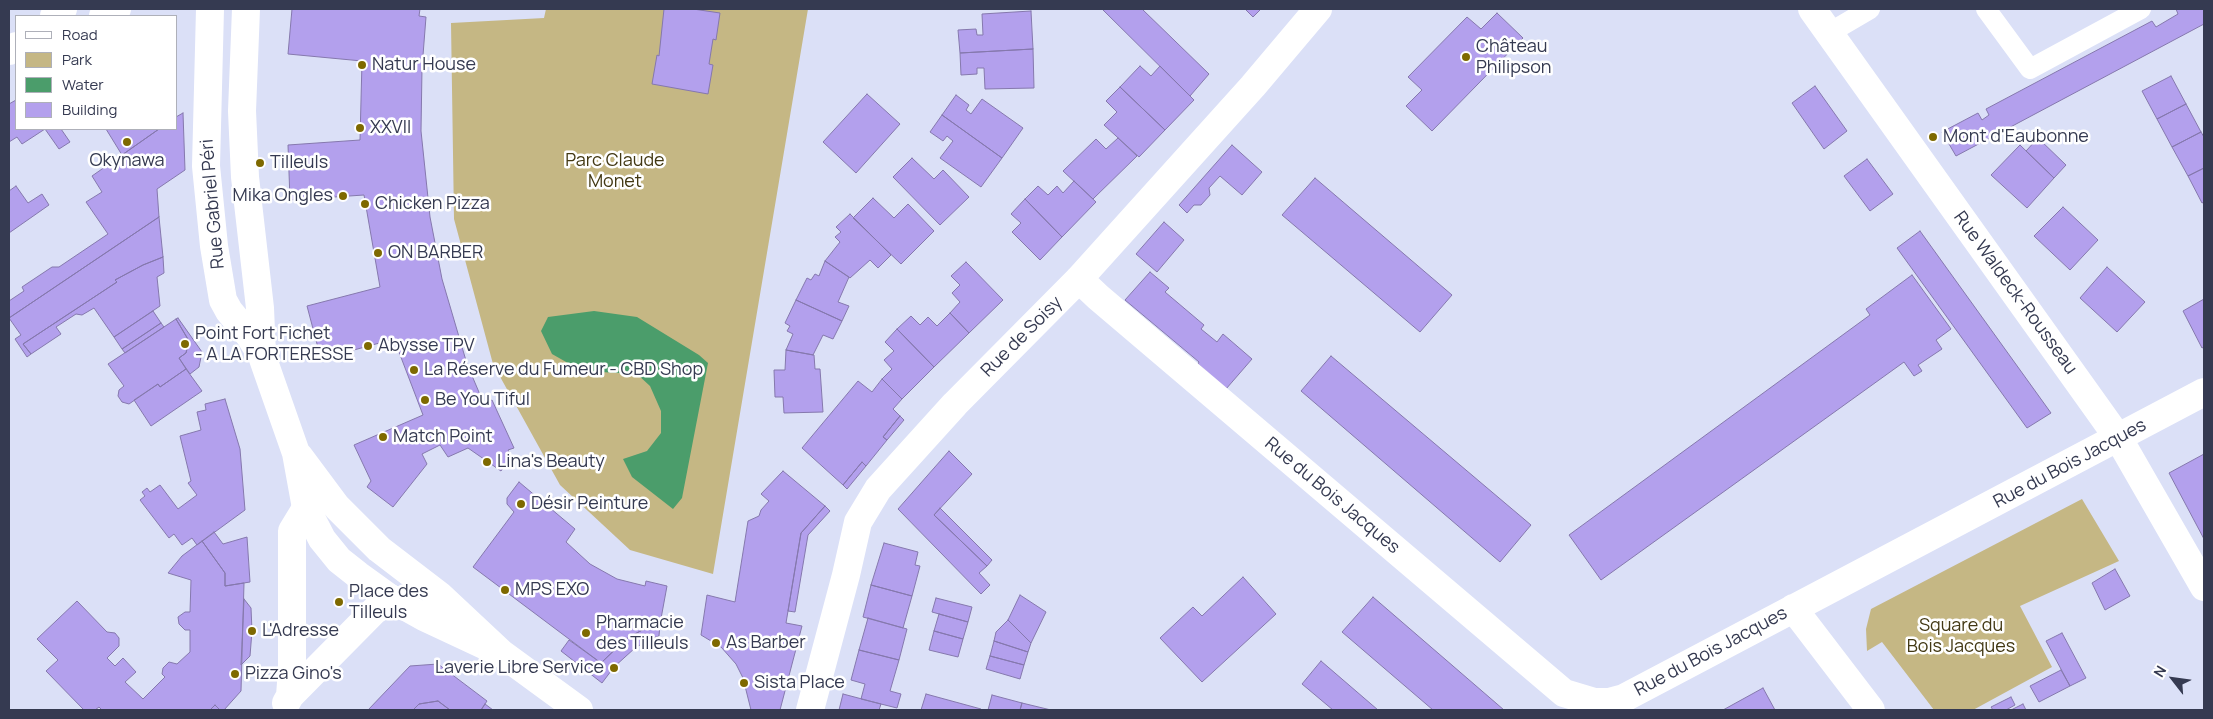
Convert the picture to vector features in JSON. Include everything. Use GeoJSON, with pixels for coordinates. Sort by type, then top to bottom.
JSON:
{"type":"FeatureCollection","features":[{"type":"Feature","properties":{"kind":"street"},"geometry":{"type":"LineString","coordinates":[[105,15],[117,9]]}},
{"type":"Feature","properties":{"kind":"street","name":"Rue Gabriel Péri"},"geometry":{"type":"LineString","coordinates":[[210,9],[206,166],[214,246],[223,300],[229,311],[250,334],[262,356],[296,453],[315,499],[322,540],[339,560],[390,598],[424,617],[501,653]]}},
{"type":"Feature","properties":{"kind":"street","name":"Rue Gabriel Péri"},"geometry":{"type":"LineString","coordinates":[[246,9],[242,111],[245,177],[260,308],[262,356]]}},
{"type":"Feature","properties":{"kind":"street","name":"Rue de Soisy"},"geometry":{"type":"LineString","coordinates":[[810,710],[858,522],[878,489],[955,404],[1079,279],[1253,86],[1318,9]]}},
{"type":"Feature","properties":{"kind":"street","name":"Rue Waldeck-Rousseau"},"geometry":{"type":"LineString","coordinates":[[1812,9],[2119,439],[2204,587]]}},
{"type":"Feature","properties":{"kind":"street","name":"Rue du Bois Jacques"},"geometry":{"type":"LineString","coordinates":[[1079,279],[1105,304],[1564,693],[1594,702],[1609,702],[1624,698],[2119,439],[2204,392]]}},
{"type":"Feature","properties":{"kind":"street"},"geometry":{"type":"LineString","coordinates":[[285,703],[292,669],[292,531],[315,499],[361,532],[379,549],[440,595],[501,653],[579,710]]}},
{"type":"Feature","properties":{"kind":"street"},"geometry":{"type":"LineString","coordinates":[[285,703],[390,598]]}},
{"type":"Feature","properties":{"kind":"street"},"geometry":{"type":"LineString","coordinates":[[1793,608],[1870,710]]}},
{"type":"Feature","properties":{"kind":"lane"},"geometry":{"type":"LineString","coordinates":[[1829,33],[1870,9]]}},
{"type":"Feature","properties":{"kind":"lane"},"geometry":{"type":"LineString","coordinates":[[1986,9],[2030,69],[2141,9]]}},
{"type":"Feature","properties":{"kind":"green space","name":"Parc Claude Monet"},"geometry":{"type":"Polygon","coordinates":[[[546,9],[808,9],[713,574],[630,550],[560,485],[493,364],[454,219],[451,23],[544,18],[546,9]]]}},
{"type":"Feature","properties":{"kind":"green space","name":"Square du Bois Jacques"},"geometry":{"type":"Polygon","coordinates":[[[2082,499],[2119,561],[2020,606],[2052,667],[1973,710],[1934,710],[1882,642],[1867,651],[1866,629],[1871,609],[2082,499]]]}},
{"type":"Feature","properties":{"kind":"water"},"geometry":{"type":"Polygon","coordinates":[[[594,311],[637,317],[699,355],[708,363],[682,498],[673,509],[632,477],[623,459],[647,451],[661,433],[661,411],[650,386],[637,374],[582,371],[552,354],[541,331],[548,317],[594,311]]]}},
{"type":"Feature","properties":{"kind":"building"},"geometry":{"type":"Polygon","coordinates":[[[292,9],[420,9],[419,16],[426,17],[422,68],[421,131],[430,217],[442,279],[467,364],[484,404],[492,400],[514,448],[508,450],[511,456],[501,471],[468,448],[448,457],[440,445],[422,454],[427,464],[393,507],[367,487],[371,481],[354,445],[423,415],[394,339],[321,359],[307,306],[380,287],[364,195],[290,200],[288,145],[360,140],[362,61],[288,54],[292,9]]]}},
{"type":"Feature","properties":{"kind":"building"},"geometry":{"type":"Polygon","coordinates":[[[664,9],[693,9],[720,13],[716,40],[713,39],[709,64],[713,65],[708,94],[652,84],[657,55],[659,56],[664,9]]]}},
{"type":"Feature","properties":{"kind":"building"},"geometry":{"type":"Polygon","coordinates":[[[1102,9],[1142,9],[1209,74],[1190,96],[1102,9]]]}},
{"type":"Feature","properties":{"kind":"building"},"geometry":{"type":"Polygon","coordinates":[[[1245,9],[1261,9],[1253,17],[1245,9]]]}},
{"type":"Feature","properties":{"kind":"building"},"geometry":{"type":"Polygon","coordinates":[[[2176,9],[2204,9],[2204,24],[1956,156],[1942,132],[1978,113],[1982,120],[1989,115],[1986,109],[2152,21],[2156,27],[2178,14],[2176,9]]]}},
{"type":"Feature","properties":{"kind":"building"},"geometry":{"type":"Polygon","coordinates":[[[1031,11],[1033,49],[960,53],[958,30],[976,29],[977,35],[983,35],[982,14],[1031,11]]]}},
{"type":"Feature","properties":{"kind":"building","name":"Château Philipson"},"geometry":{"type":"Polygon","coordinates":[[[1497,13],[1523,38],[1432,131],[1406,106],[1422,90],[1408,77],[1467,17],[1481,29],[1497,13]]]}},
{"type":"Feature","properties":{"kind":"building"},"geometry":{"type":"Polygon","coordinates":[[[1033,49],[1034,88],[985,89],[984,68],[977,68],[977,74],[961,75],[960,53],[1033,49]]]}},
{"type":"Feature","properties":{"kind":"building"},"geometry":{"type":"Polygon","coordinates":[[[1140,66],[1151,76],[1160,66],[1194,100],[1165,130],[1120,87],[1140,66]]]}},
{"type":"Feature","properties":{"kind":"building"},"geometry":{"type":"Polygon","coordinates":[[[2171,76],[2186,104],[2157,119],[2142,91],[2171,76]]]}},
{"type":"Feature","properties":{"kind":"building"},"geometry":{"type":"Polygon","coordinates":[[[1815,86],[1847,131],[1824,149],[1792,103],[1815,86]]]}},
{"type":"Feature","properties":{"kind":"building"},"geometry":{"type":"Polygon","coordinates":[[[1120,87],[1165,130],[1139,157],[1104,125],[1117,112],[1106,101],[1120,87]]]}},
{"type":"Feature","properties":{"kind":"building"},"geometry":{"type":"Polygon","coordinates":[[[867,94],[900,124],[856,173],[823,142],[867,94]]]}},
{"type":"Feature","properties":{"kind":"building"},"geometry":{"type":"Polygon","coordinates":[[[956,95],[969,105],[966,110],[971,114],[982,99],[1023,128],[1002,158],[942,115],[956,95]]]}},
{"type":"Feature","properties":{"kind":"building"},"geometry":{"type":"Polygon","coordinates":[[[15,101],[15,130],[43,130],[22,144],[17,137],[9,142],[9,104],[15,101]]]}},
{"type":"Feature","properties":{"kind":"building"},"geometry":{"type":"Polygon","coordinates":[[[2186,104],[2201,132],[2172,147],[2157,119],[2186,104]]]}},
{"type":"Feature","properties":{"kind":"building"},"geometry":{"type":"Polygon","coordinates":[[[183,113],[185,170],[157,189],[159,217],[9,318],[9,301],[24,291],[22,287],[52,267],[59,267],[108,234],[86,202],[102,192],[92,176],[158,130],[178,130],[178,116],[183,113]]]}},
{"type":"Feature","properties":{"kind":"building"},"geometry":{"type":"Polygon","coordinates":[[[942,115],[1002,158],[981,187],[940,158],[953,141],[947,136],[943,141],[930,132],[942,115]]]}},
{"type":"Feature","properties":{"kind":"building"},"geometry":{"type":"Polygon","coordinates":[[[46,130],[62,130],[70,142],[59,149],[46,130]]]}},
{"type":"Feature","properties":{"kind":"building","name":"Okynawa"},"geometry":{"type":"Polygon","coordinates":[[[107,130],[158,130],[122,155],[107,130]]]}},
{"type":"Feature","properties":{"kind":"building"},"geometry":{"type":"Polygon","coordinates":[[[2201,132],[2204,137],[2204,168],[2188,176],[2172,147],[2201,132]]]}},
{"type":"Feature","properties":{"kind":"building"},"geometry":{"type":"Polygon","coordinates":[[[1118,138],[1137,156],[1093,199],[1063,171],[1096,139],[1106,149],[1118,138]]]}},
{"type":"Feature","properties":{"kind":"building"},"geometry":{"type":"Polygon","coordinates":[[[2038,138],[2066,165],[2054,178],[2026,151],[2038,138]]]}},
{"type":"Feature","properties":{"kind":"building"},"geometry":{"type":"Polygon","coordinates":[[[1232,145],[1262,172],[1242,195],[1220,176],[1209,188],[1210,195],[1201,205],[1194,205],[1187,213],[1179,205],[1232,145]]]}},
{"type":"Feature","properties":{"kind":"building"},"geometry":{"type":"Polygon","coordinates":[[[2020,145],[2054,178],[2027,208],[1991,175],[2020,145]]]}},
{"type":"Feature","properties":{"kind":"building"},"geometry":{"type":"Polygon","coordinates":[[[912,158],[934,179],[943,170],[969,197],[940,225],[893,177],[912,158]]]}},
{"type":"Feature","properties":{"kind":"building"},"geometry":{"type":"Polygon","coordinates":[[[1867,159],[1893,194],[1870,211],[1844,176],[1867,159]]]}},
{"type":"Feature","properties":{"kind":"building"},"geometry":{"type":"Polygon","coordinates":[[[2204,168],[2204,202],[2202,203],[2188,176],[2204,168]]]}},
{"type":"Feature","properties":{"kind":"building"},"geometry":{"type":"Polygon","coordinates":[[[1315,178],[1452,295],[1420,332],[1282,215],[1315,178]]]}},
{"type":"Feature","properties":{"kind":"building"},"geometry":{"type":"Polygon","coordinates":[[[1074,181],[1096,202],[1062,237],[1025,199],[1038,186],[1048,195],[1057,186],[1063,193],[1074,181]]]}},
{"type":"Feature","properties":{"kind":"building"},"geometry":{"type":"Polygon","coordinates":[[[16,186],[28,203],[42,194],[49,205],[9,233],[9,191],[16,186]]]}},
{"type":"Feature","properties":{"kind":"building"},"geometry":{"type":"Polygon","coordinates":[[[873,198],[894,218],[908,204],[934,231],[901,264],[853,218],[873,198]]]}},
{"type":"Feature","properties":{"kind":"building"},"geometry":{"type":"Polygon","coordinates":[[[1025,199],[1062,237],[1040,260],[1012,232],[1021,223],[1011,214],[1025,199]]]}},
{"type":"Feature","properties":{"kind":"building"},"geometry":{"type":"Polygon","coordinates":[[[2063,207],[2098,240],[2070,270],[2034,236],[2063,207]]]}},
{"type":"Feature","properties":{"kind":"building"},"geometry":{"type":"Polygon","coordinates":[[[850,214],[891,255],[878,268],[870,260],[850,278],[825,261],[840,242],[835,237],[841,232],[836,227],[850,214]]]}},
{"type":"Feature","properties":{"kind":"building"},"geometry":{"type":"Polygon","coordinates":[[[159,217],[163,257],[115,280],[117,282],[23,344],[31,354],[27,357],[15,339],[21,335],[9,318],[159,217]]]}},
{"type":"Feature","properties":{"kind":"building"},"geometry":{"type":"Polygon","coordinates":[[[1164,222],[1184,240],[1157,272],[1136,254],[1164,222]]]}},
{"type":"Feature","properties":{"kind":"building"},"geometry":{"type":"Polygon","coordinates":[[[1920,231],[2051,413],[2027,428],[1897,248],[1920,231]]]}},
{"type":"Feature","properties":{"kind":"building"},"geometry":{"type":"Polygon","coordinates":[[[163,257],[164,273],[157,277],[160,306],[114,337],[94,308],[82,315],[76,314],[56,327],[61,334],[31,354],[23,344],[117,282],[115,280],[163,257]]]}},
{"type":"Feature","properties":{"kind":"building"},"geometry":{"type":"Polygon","coordinates":[[[825,261],[849,277],[838,302],[849,306],[842,321],[796,300],[807,278],[811,280],[815,274],[819,276],[825,261]]]}},
{"type":"Feature","properties":{"kind":"building"},"geometry":{"type":"Polygon","coordinates":[[[966,262],[1003,300],[969,333],[950,313],[960,302],[952,293],[960,285],[951,276],[966,262]]]}},
{"type":"Feature","properties":{"kind":"building"},"geometry":{"type":"Polygon","coordinates":[[[2107,267],[2145,302],[2117,332],[2080,298],[2107,267]]]}},
{"type":"Feature","properties":{"kind":"building"},"geometry":{"type":"Polygon","coordinates":[[[1150,272],[1169,288],[1165,292],[1204,325],[1201,329],[1217,342],[1223,334],[1252,359],[1226,389],[1198,364],[1199,362],[1125,300],[1150,272]]]}},
{"type":"Feature","properties":{"kind":"building"},"geometry":{"type":"Polygon","coordinates":[[[1912,275],[1951,329],[1936,340],[1942,349],[1918,365],[1922,371],[1914,376],[1904,362],[1601,580],[1569,535],[1870,315],[1866,309],[1912,275]]]}},
{"type":"Feature","properties":{"kind":"building"},"geometry":{"type":"Polygon","coordinates":[[[2204,299],[2204,347],[2202,348],[2183,311],[2204,299]]]}},
{"type":"Feature","properties":{"kind":"building"},"geometry":{"type":"Polygon","coordinates":[[[796,300],[842,321],[833,339],[823,335],[813,355],[786,350],[793,334],[787,331],[790,326],[785,323],[796,300]]]}},
{"type":"Feature","properties":{"kind":"building"},"geometry":{"type":"Polygon","coordinates":[[[153,311],[161,323],[122,349],[114,337],[153,311]]]}},
{"type":"Feature","properties":{"kind":"building"},"geometry":{"type":"Polygon","coordinates":[[[950,313],[969,333],[934,367],[897,329],[911,316],[920,325],[928,317],[937,326],[950,313]]]}},
{"type":"Feature","properties":{"kind":"building"},"geometry":{"type":"Polygon","coordinates":[[[178,318],[202,352],[199,367],[190,374],[179,358],[186,353],[189,341],[176,319],[178,318]]]}},
{"type":"Feature","properties":{"kind":"building"},"geometry":{"type":"Polygon","coordinates":[[[176,319],[189,341],[186,353],[179,358],[186,369],[160,387],[158,384],[129,404],[122,402],[118,396],[119,390],[124,386],[108,364],[176,319]]]}},
{"type":"Feature","properties":{"kind":"building"},"geometry":{"type":"Polygon","coordinates":[[[161,323],[164,327],[125,353],[122,349],[161,323]]]}},
{"type":"Feature","properties":{"kind":"building"},"geometry":{"type":"Polygon","coordinates":[[[897,329],[934,367],[902,399],[882,379],[892,369],[884,360],[894,351],[885,342],[897,329]]]}},
{"type":"Feature","properties":{"kind":"building"},"geometry":{"type":"Polygon","coordinates":[[[786,350],[814,355],[815,369],[820,369],[823,412],[784,413],[783,397],[775,397],[774,370],[785,370],[786,350]]]}},
{"type":"Feature","properties":{"kind":"building"},"geometry":{"type":"Polygon","coordinates":[[[1331,356],[1531,525],[1500,562],[1301,391],[1331,356]]]}},
{"type":"Feature","properties":{"kind":"building"},"geometry":{"type":"Polygon","coordinates":[[[186,369],[202,391],[151,426],[134,400],[158,384],[160,387],[186,369]]]}},
{"type":"Feature","properties":{"kind":"building"},"geometry":{"type":"Polygon","coordinates":[[[882,379],[902,399],[893,409],[900,416],[883,437],[887,440],[866,466],[862,462],[843,485],[802,448],[858,381],[872,392],[882,379]]]}},
{"type":"Feature","properties":{"kind":"building"},"geometry":{"type":"Polygon","coordinates":[[[225,399],[240,449],[245,510],[197,545],[192,538],[182,545],[174,534],[169,538],[140,500],[145,496],[142,492],[147,488],[150,492],[160,485],[178,509],[197,495],[188,483],[191,481],[180,436],[201,430],[197,412],[206,410],[205,404],[225,399]]]}},
{"type":"Feature","properties":{"kind":"building"},"geometry":{"type":"Polygon","coordinates":[[[900,416],[904,420],[887,440],[883,437],[900,416]]]}},
{"type":"Feature","properties":{"kind":"building"},"geometry":{"type":"Polygon","coordinates":[[[949,451],[972,474],[934,515],[987,566],[979,573],[990,585],[981,594],[898,509],[949,451]]]}},
{"type":"Feature","properties":{"kind":"building"},"geometry":{"type":"Polygon","coordinates":[[[2204,454],[2204,539],[2169,473],[2204,454]]]}},
{"type":"Feature","properties":{"kind":"building"},"geometry":{"type":"Polygon","coordinates":[[[862,462],[866,466],[847,489],[843,485],[862,462]]]}},
{"type":"Feature","properties":{"kind":"building"},"geometry":{"type":"Polygon","coordinates":[[[783,471],[825,506],[801,533],[786,623],[802,626],[780,710],[751,710],[743,678],[736,664],[721,647],[701,635],[707,595],[735,602],[748,521],[759,516],[761,510],[769,501],[761,494],[783,471]]]}},
{"type":"Feature","properties":{"kind":"building"},"geometry":{"type":"Polygon","coordinates":[[[519,482],[575,529],[566,542],[590,564],[617,579],[645,586],[646,581],[667,586],[660,624],[644,629],[626,639],[601,663],[473,567],[514,512],[507,504],[507,498],[519,482]]]}},
{"type":"Feature","properties":{"kind":"building"},"geometry":{"type":"Polygon","coordinates":[[[825,506],[830,511],[808,535],[795,612],[788,611],[801,533],[825,506]]]}},
{"type":"Feature","properties":{"kind":"building"},"geometry":{"type":"Polygon","coordinates":[[[940,508],[992,560],[987,566],[934,515],[940,508]]]}},
{"type":"Feature","properties":{"kind":"building"},"geometry":{"type":"Polygon","coordinates":[[[214,532],[223,544],[247,537],[250,582],[225,586],[225,573],[202,541],[214,532]]]}},
{"type":"Feature","properties":{"kind":"building"},"geometry":{"type":"Polygon","coordinates":[[[202,541],[225,573],[225,586],[244,583],[241,691],[224,710],[220,710],[215,705],[210,710],[102,710],[99,707],[95,710],[84,710],[46,671],[58,660],[37,639],[77,601],[107,632],[115,633],[119,638],[119,646],[107,658],[115,666],[123,658],[136,672],[125,682],[143,699],[165,677],[162,674],[163,668],[169,662],[177,664],[190,652],[190,630],[185,630],[179,624],[178,617],[185,612],[190,612],[191,580],[168,573],[182,556],[202,541]]]}},
{"type":"Feature","properties":{"kind":"building"},"geometry":{"type":"Polygon","coordinates":[[[884,543],[918,552],[915,565],[920,566],[912,596],[871,585],[884,543]]]}},
{"type":"Feature","properties":{"kind":"building"},"geometry":{"type":"Polygon","coordinates":[[[2115,569],[2130,596],[2105,610],[2092,583],[2115,569]]]}},
{"type":"Feature","properties":{"kind":"building"},"geometry":{"type":"Polygon","coordinates":[[[1243,577],[1276,614],[1202,682],[1160,638],[1193,607],[1202,616],[1243,577]]]}},
{"type":"Feature","properties":{"kind":"building"},"geometry":{"type":"Polygon","coordinates":[[[871,585],[912,596],[903,628],[863,617],[871,585]]]}},
{"type":"Feature","properties":{"kind":"building"},"geometry":{"type":"Polygon","coordinates":[[[1020,595],[1046,612],[1031,643],[1008,620],[1020,595]]]}},
{"type":"Feature","properties":{"kind":"building"},"geometry":{"type":"Polygon","coordinates":[[[1373,597],[1504,710],[1433,710],[1342,632],[1373,597]]]}},
{"type":"Feature","properties":{"kind":"building"},"geometry":{"type":"Polygon","coordinates":[[[936,598],[972,607],[968,622],[932,612],[936,598]]]}},
{"type":"Feature","properties":{"kind":"building"},"geometry":{"type":"Polygon","coordinates":[[[244,599],[251,608],[252,631],[250,656],[241,665],[244,599]]]}},
{"type":"Feature","properties":{"kind":"building"},"geometry":{"type":"Polygon","coordinates":[[[939,614],[968,622],[963,639],[934,631],[939,614]]]}},
{"type":"Feature","properties":{"kind":"building"},"geometry":{"type":"Polygon","coordinates":[[[868,618],[907,629],[899,660],[859,650],[868,618]]]}},
{"type":"Feature","properties":{"kind":"building"},"geometry":{"type":"Polygon","coordinates":[[[1008,620],[1031,643],[1028,652],[994,641],[996,632],[1008,620]]]}},
{"type":"Feature","properties":{"kind":"building"},"geometry":{"type":"Polygon","coordinates":[[[660,624],[659,636],[635,648],[614,667],[602,683],[561,651],[569,640],[601,663],[626,639],[644,629],[660,624]]]}},
{"type":"Feature","properties":{"kind":"building"},"geometry":{"type":"Polygon","coordinates":[[[934,631],[963,639],[958,657],[929,650],[934,631]]]}},
{"type":"Feature","properties":{"kind":"building"},"geometry":{"type":"Polygon","coordinates":[[[2062,633],[2086,678],[2070,686],[2046,641],[2062,633]]]}},
{"type":"Feature","properties":{"kind":"building"},"geometry":{"type":"Polygon","coordinates":[[[994,641],[1028,652],[1024,665],[990,656],[994,641]]]}},
{"type":"Feature","properties":{"kind":"building"},"geometry":{"type":"Polygon","coordinates":[[[859,650],[899,660],[890,691],[901,694],[897,708],[861,699],[865,684],[851,680],[859,650]]]}},
{"type":"Feature","properties":{"kind":"building"},"geometry":{"type":"Polygon","coordinates":[[[990,656],[1024,665],[1020,679],[986,669],[990,656]]]}},
{"type":"Feature","properties":{"kind":"building"},"geometry":{"type":"Polygon","coordinates":[[[1321,661],[1378,710],[1333,710],[1302,684],[1321,661]]]}},
{"type":"Feature","properties":{"kind":"building"},"geometry":{"type":"Polygon","coordinates":[[[438,664],[487,701],[481,710],[450,710],[438,701],[419,704],[413,710],[368,710],[410,666],[438,664]]]}},
{"type":"Feature","properties":{"kind":"building"},"geometry":{"type":"Polygon","coordinates":[[[2061,670],[2070,686],[2039,702],[2030,686],[2061,670]]]}},
{"type":"Feature","properties":{"kind":"building"},"geometry":{"type":"Polygon","coordinates":[[[1763,688],[1775,710],[1723,710],[1763,688]]]}},
{"type":"Feature","properties":{"kind":"building"},"geometry":{"type":"Polygon","coordinates":[[[843,694],[881,704],[879,710],[839,710],[843,694]]]}},
{"type":"Feature","properties":{"kind":"building"},"geometry":{"type":"Polygon","coordinates":[[[926,694],[981,709],[921,710],[926,694]]]}},
{"type":"Feature","properties":{"kind":"building"},"geometry":{"type":"Polygon","coordinates":[[[992,695],[1022,703],[1020,710],[988,710],[992,695]]]}},
{"type":"Feature","properties":{"kind":"building"},"geometry":{"type":"Polygon","coordinates":[[[2011,697],[2015,705],[2006,710],[1993,710],[1991,707],[2011,697]]]}},
{"type":"Feature","properties":{"kind":"building"},"geometry":{"type":"Polygon","coordinates":[[[438,701],[450,710],[413,710],[419,704],[438,701]]]}},
{"type":"Feature","properties":{"kind":"building"},"geometry":{"type":"Polygon","coordinates":[[[1022,703],[1051,710],[1020,710],[1022,703]]]}},
{"type":"Feature","properties":{"kind":"building"},"geometry":{"type":"Polygon","coordinates":[[[485,704],[493,710],[481,710],[485,704]]]}},
{"type":"Feature","properties":{"kind":"building"},"geometry":{"type":"Polygon","coordinates":[[[2023,704],[2026,710],[2011,710],[2023,704]]]}},
{"type":"Feature","properties":{"kind":"building"},"geometry":{"type":"Polygon","coordinates":[[[215,705],[220,710],[210,710],[215,705]]]}},
{"type":"Feature","properties":{"kind":"place","name":"Château Philipson"},"geometry":{"type":"Point","coordinates":[1466,57]}},
{"type":"Feature","properties":{"kind":"place","name":"Natur House"},"geometry":{"type":"Point","coordinates":[362,65]}},
{"type":"Feature","properties":{"kind":"place","name":"XXVII"},"geometry":{"type":"Point","coordinates":[360,128]}},
{"type":"Feature","properties":{"kind":"place","name":"Mont d'Eaubonne"},"geometry":{"type":"Point","coordinates":[1933,137]}},
{"type":"Feature","properties":{"kind":"place","name":"Okynawa"},"geometry":{"type":"Point","coordinates":[127,142]}},
{"type":"Feature","properties":{"kind":"place","name":"Tilleuls"},"geometry":{"type":"Point","coordinates":[260,163]}},
{"type":"Feature","properties":{"kind":"place","name":"Mika Ongles"},"geometry":{"type":"Point","coordinates":[343,196]}},
{"type":"Feature","properties":{"kind":"place","name":"Chicken Pizza"},"geometry":{"type":"Point","coordinates":[365,204]}},
{"type":"Feature","properties":{"kind":"place","name":"ON BARBER"},"geometry":{"type":"Point","coordinates":[378,253]}},
{"type":"Feature","properties":{"kind":"place","name":"Point Fort Fichet - A LA FORTERESSE"},"geometry":{"type":"Point","coordinates":[185,344]}},
{"type":"Feature","properties":{"kind":"place","name":"Abysse TPV"},"geometry":{"type":"Point","coordinates":[368,346]}},
{"type":"Feature","properties":{"kind":"place","name":"La Réserve du Fumeur - CBD Shop"},"geometry":{"type":"Point","coordinates":[414,370]}},
{"type":"Feature","properties":{"kind":"place","name":"Be You Tiful"},"geometry":{"type":"Point","coordinates":[425,400]}},
{"type":"Feature","properties":{"kind":"place","name":"Match Point"},"geometry":{"type":"Point","coordinates":[383,437]}},
{"type":"Feature","properties":{"kind":"place","name":"Lina's Beauty"},"geometry":{"type":"Point","coordinates":[487,462]}},
{"type":"Feature","properties":{"kind":"place","name":"Désir Peinture"},"geometry":{"type":"Point","coordinates":[521,504]}},
{"type":"Feature","properties":{"kind":"place","name":"MPS EXO"},"geometry":{"type":"Point","coordinates":[505,590]}},
{"type":"Feature","properties":{"kind":"place","name":"Place des Tilleuls"},"geometry":{"type":"Point","coordinates":[339,602]}},
{"type":"Feature","properties":{"kind":"place","name":"L'Adresse"},"geometry":{"type":"Point","coordinates":[252,631]}},
{"type":"Feature","properties":{"kind":"place","name":"Pharmacie des Tilleuls"},"geometry":{"type":"Point","coordinates":[586,633]}},
{"type":"Feature","properties":{"kind":"place","name":"As Barber"},"geometry":{"type":"Point","coordinates":[716,643]}},
{"type":"Feature","properties":{"kind":"place","name":"Laverie Libre Service"},"geometry":{"type":"Point","coordinates":[614,668]}},
{"type":"Feature","properties":{"kind":"place","name":"Pizza Gino's"},"geometry":{"type":"Point","coordinates":[235,674]}},
{"type":"Feature","properties":{"kind":"place","name":"Sista Place"},"geometry":{"type":"Point","coordinates":[744,683]}}]}
